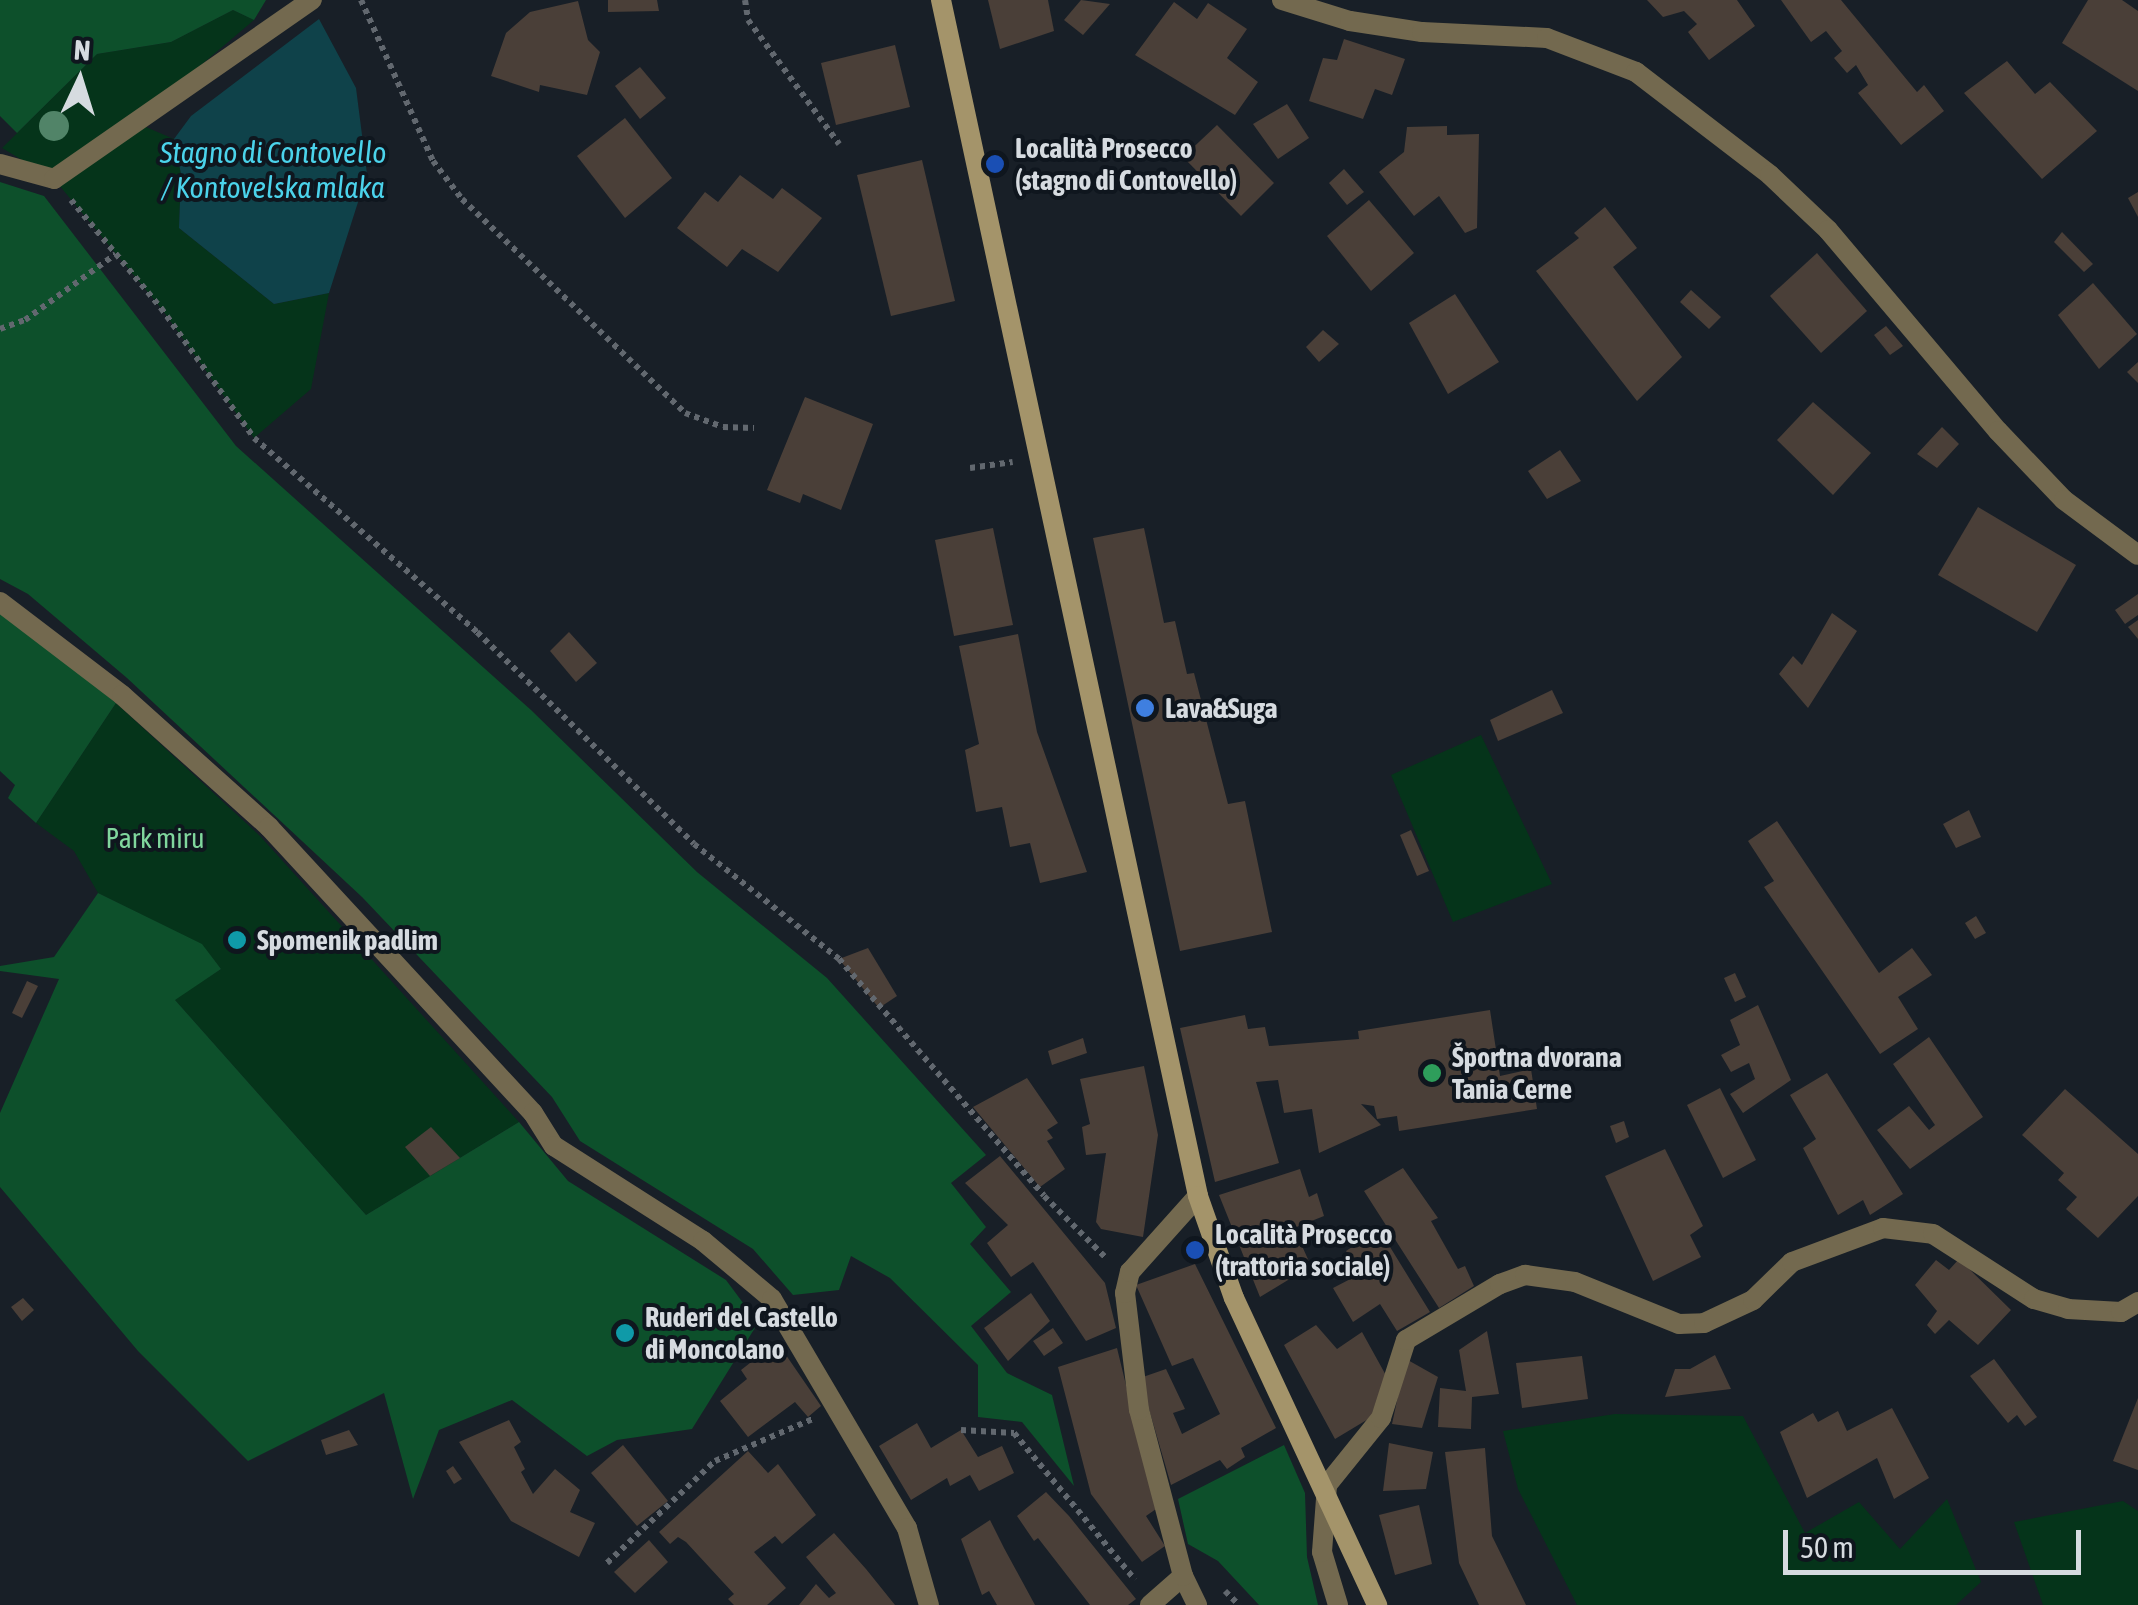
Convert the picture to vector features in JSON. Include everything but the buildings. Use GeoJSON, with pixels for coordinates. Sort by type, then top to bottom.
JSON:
{"type":"FeatureCollection","features":[{"type":"Feature","properties":{"kind":"main road"},"geometry":{"type":"LineString","coordinates":[[941,0],[1198,1196],[1234,1298],[1326,1485],[1377,1605]]}},
{"type":"Feature","properties":{"kind":"street"},"geometry":{"type":"LineString","coordinates":[[0,164],[51,178],[312,0]]}},
{"type":"Feature","properties":{"kind":"street"},"geometry":{"type":"LineString","coordinates":[[1282,0],[1350,21],[1422,32],[1547,38],[1636,72],[1813,216],[1998,431],[2064,500],[2138,555]]}},
{"type":"Feature","properties":{"kind":"street"},"geometry":{"type":"LineString","coordinates":[[0,146],[51,178]]}},
{"type":"Feature","properties":{"kind":"street"},"geometry":{"type":"LineString","coordinates":[[0,602],[122,695],[270,826],[532,1113],[554,1146],[746,1273],[772,1299],[906,1528],[929,1605]]}},
{"type":"Feature","properties":{"kind":"street"},"geometry":{"type":"LineString","coordinates":[[1197,1605],[1183,1576],[1126,1344],[1130,1272],[1198,1196]]}},
{"type":"Feature","properties":{"kind":"street"},"geometry":{"type":"LineString","coordinates":[[1338,1605],[1322,1552],[1326,1485],[1381,1418],[1406,1340],[1468,1300],[1524,1276],[1575,1282],[1678,1324],[1704,1323],[1753,1300],[1792,1262],[1883,1228],[1933,1234],[2034,1299],[2068,1310],[2122,1312],[2138,1302]]}},
{"type":"Feature","properties":{"kind":"street"},"geometry":{"type":"LineString","coordinates":[[1151,1604],[1183,1576]]}},
{"type":"Feature","properties":{"kind":"path"},"geometry":{"type":"LineString","coordinates":[[361,0],[433,161],[462,199],[684,413],[723,428],[754,428]]}},
{"type":"Feature","properties":{"kind":"path"},"geometry":{"type":"LineString","coordinates":[[745,0],[748,20],[839,144]]}},
{"type":"Feature","properties":{"kind":"path"},"geometry":{"type":"LineString","coordinates":[[51,178],[116,254],[254,438],[477,632],[694,844],[839,959],[1084,1239],[1130,1272]]}},
{"type":"Feature","properties":{"kind":"path"},"geometry":{"type":"LineString","coordinates":[[0,329],[25,320],[116,254]]}},
{"type":"Feature","properties":{"kind":"path"},"geometry":{"type":"LineString","coordinates":[[607,1562],[715,1461],[808,1423],[832,1402]]}},
{"type":"Feature","properties":{"kind":"path"},"geometry":{"type":"LineString","coordinates":[[961,1430],[1014,1432],[1151,1604]]}},
{"type":"Feature","properties":{"kind":"green space"},"geometry":{"type":"Polygon","coordinates":[[[0,0],[266,0],[254,20],[233,10],[171,42],[97,54],[17,133],[0,116],[0,0]]]}},
{"type":"Feature","properties":{"kind":"green space"},"geometry":{"type":"Polygon","coordinates":[[[233,10],[254,20],[134,122],[174,139],[181,174],[179,228],[274,304],[329,293],[311,389],[254,438],[161,308],[54,179],[2,148],[97,54],[171,42],[233,10]]]}},
{"type":"Feature","properties":{"kind":"green space"},"geometry":{"type":"Polygon","coordinates":[[[0,182],[44,196],[236,446],[531,710],[697,872],[827,978],[986,1155],[951,1183],[986,1227],[970,1244],[1011,1292],[971,1326],[1007,1373],[1052,1395],[1074,1486],[1022,1422],[978,1417],[978,1365],[890,1278],[851,1256],[839,1290],[793,1295],[753,1249],[580,1141],[552,1097],[362,897],[127,678],[28,594],[0,579],[0,182]]]}},
{"type":"Feature","properties":{"kind":"green space"},"geometry":{"type":"Polygon","coordinates":[[[0,614],[16,619],[116,703],[36,823],[8,798],[15,785],[0,771],[0,614]]]}},
{"type":"Feature","properties":{"kind":"green space","name":"Park miru"},"geometry":{"type":"Polygon","coordinates":[[[116,703],[260,836],[519,1122],[366,1215],[174,999],[221,969],[202,945],[98,893],[74,851],[36,823],[116,703]]]}},
{"type":"Feature","properties":{"kind":"green space"},"geometry":{"type":"Polygon","coordinates":[[[1481,735],[1552,884],[1453,922],[1391,775],[1481,735]]]}},
{"type":"Feature","properties":{"kind":"green space"},"geometry":{"type":"Polygon","coordinates":[[[98,893],[202,944],[221,969],[175,1000],[366,1215],[519,1122],[568,1181],[726,1280],[758,1323],[692,1429],[617,1440],[587,1456],[512,1400],[439,1430],[413,1499],[384,1393],[248,1461],[138,1351],[0,1187],[0,1113],[59,979],[0,971],[0,966],[54,957],[98,893]]]}},
{"type":"Feature","properties":{"kind":"green space"},"geometry":{"type":"Polygon","coordinates":[[[1615,1414],[1743,1416],[1805,1533],[1859,1502],[1900,1549],[1947,1499],[1981,1582],[1956,1605],[1577,1605],[1518,1489],[1503,1431],[1615,1414]]]}},
{"type":"Feature","properties":{"kind":"green space"},"geometry":{"type":"Polygon","coordinates":[[[1284,1445],[1305,1493],[1307,1557],[1318,1605],[1259,1605],[1218,1561],[1188,1544],[1178,1499],[1284,1445]]]}},
{"type":"Feature","properties":{"kind":"green space"},"geometry":{"type":"Polygon","coordinates":[[[2123,1501],[2138,1511],[2138,1605],[2043,1605],[2014,1522],[2123,1501]]]}},
{"type":"Feature","properties":{"kind":"water","name":"Stagno di Contovello / Kontovelska mlaka"},"geometry":{"type":"Polygon","coordinates":[[[319,19],[356,88],[367,174],[329,293],[274,304],[179,228],[181,174],[174,139],[191,116],[319,19]]]}},
{"type":"Feature","properties":{"kind":"place","name":"Località Prosecco (stagno di Contovello)"},"geometry":{"type":"Point","coordinates":[995,164]}},
{"type":"Feature","properties":{"kind":"place","name":"Lava&Suga"},"geometry":{"type":"Point","coordinates":[1145,708]}},
{"type":"Feature","properties":{"kind":"place","name":"Spomenik padlim"},"geometry":{"type":"Point","coordinates":[237,940]}},
{"type":"Feature","properties":{"kind":"place","name":"Športna dvorana Tania Cerne"},"geometry":{"type":"Point","coordinates":[1432,1073]}},
{"type":"Feature","properties":{"kind":"place","name":"Località Prosecco (trattoria sociale)"},"geometry":{"type":"Point","coordinates":[1195,1250]}},
{"type":"Feature","properties":{"kind":"place","name":"Ruderi del Castello di Moncolano"},"geometry":{"type":"Point","coordinates":[625,1333]}}]}
